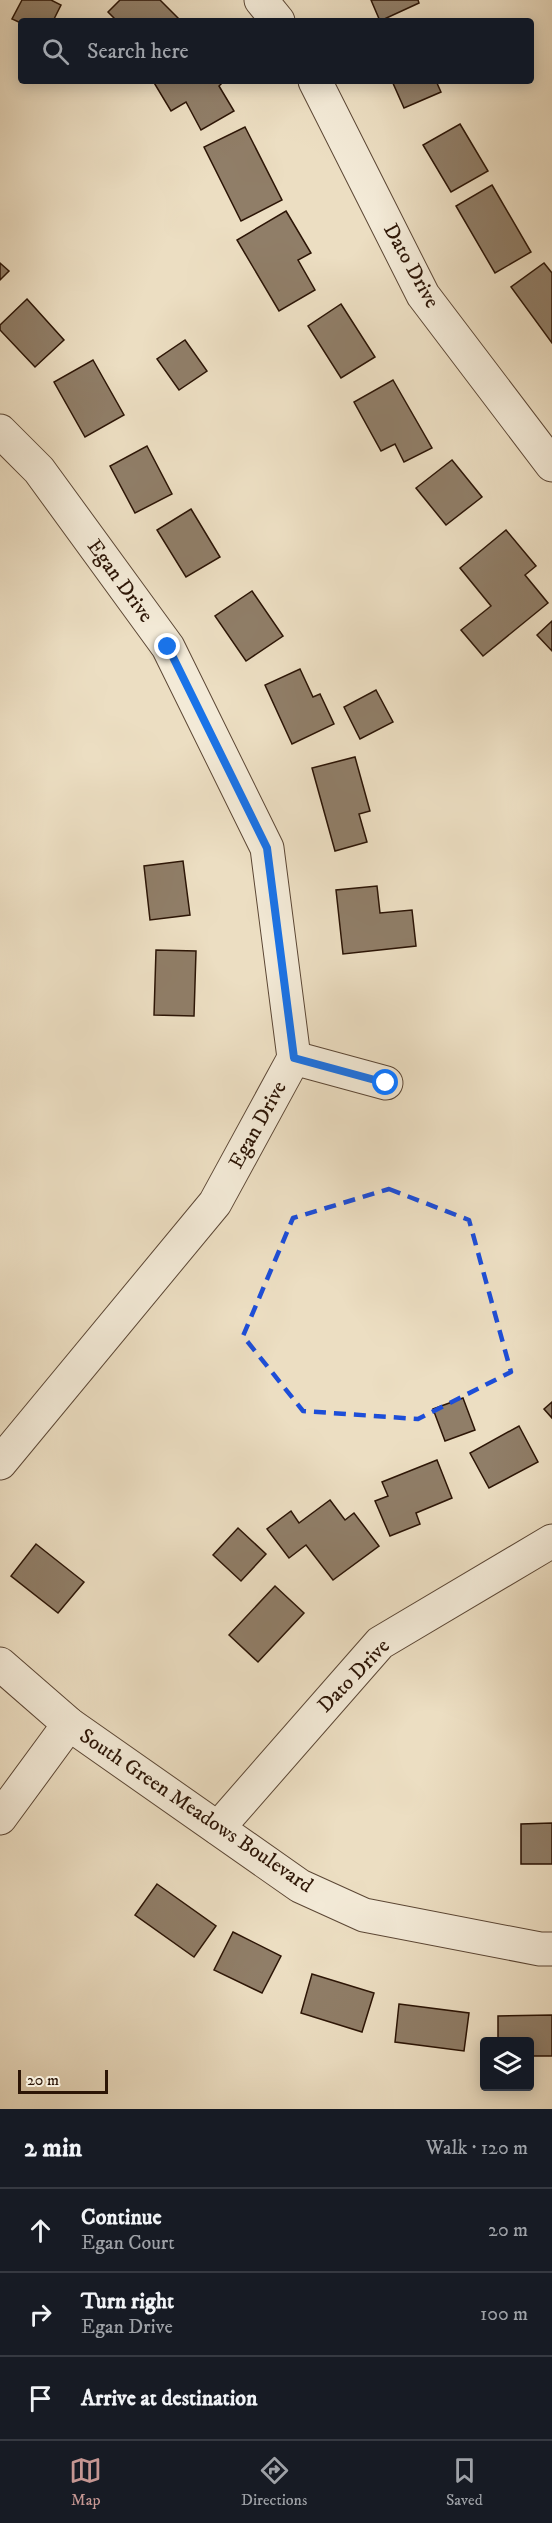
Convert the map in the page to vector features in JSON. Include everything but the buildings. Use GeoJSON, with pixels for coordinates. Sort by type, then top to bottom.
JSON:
{"type":"FeatureCollection","features":[{"type":"Feature","properties":{"kind":"street"},"geometry":{"type":"LineString","coordinates":[[261,0],[276,18]]}},
{"type":"Feature","properties":{"kind":"street","name":"Dato Drive"},"geometry":{"type":"LineString","coordinates":[[317,84],[423,295],[552,465]]}},
{"type":"Feature","properties":{"kind":"street","name":"Egan Drive"},"geometry":{"type":"LineString","coordinates":[[0,431],[39,470],[168,647],[267,848],[294,1058],[215,1203],[0,1463]]}},
{"type":"Feature","properties":{"kind":"street"},"geometry":{"type":"LineString","coordinates":[[294,1058],[386,1083]]}},
{"type":"Feature","properties":{"kind":"street","name":"Dato Drive"},"geometry":{"type":"LineString","coordinates":[[218,1828],[380,1643],[552,1541]]}},
{"type":"Feature","properties":{"kind":"street","name":"South Green Meadows Boulevard"},"geometry":{"type":"LineString","coordinates":[[0,1664],[69,1724],[300,1886],[364,1916],[540,1949],[552,1949]]}},
{"type":"Feature","properties":{"kind":"street"},"geometry":{"type":"LineString","coordinates":[[0,1818],[69,1724]]}},
{"type":"Feature","properties":{"kind":"highlighted area"},"geometry":{"type":"Polygon","coordinates":[[[389,1189],[469,1220],[511,1372],[418,1419],[303,1411],[243,1336],[293,1218],[389,1189]]]}},
{"type":"Feature","properties":{"kind":"route"},"geometry":{"type":"LineString","coordinates":[[168,647],[267,848],[294,1058],[386,1083]]}}]}
